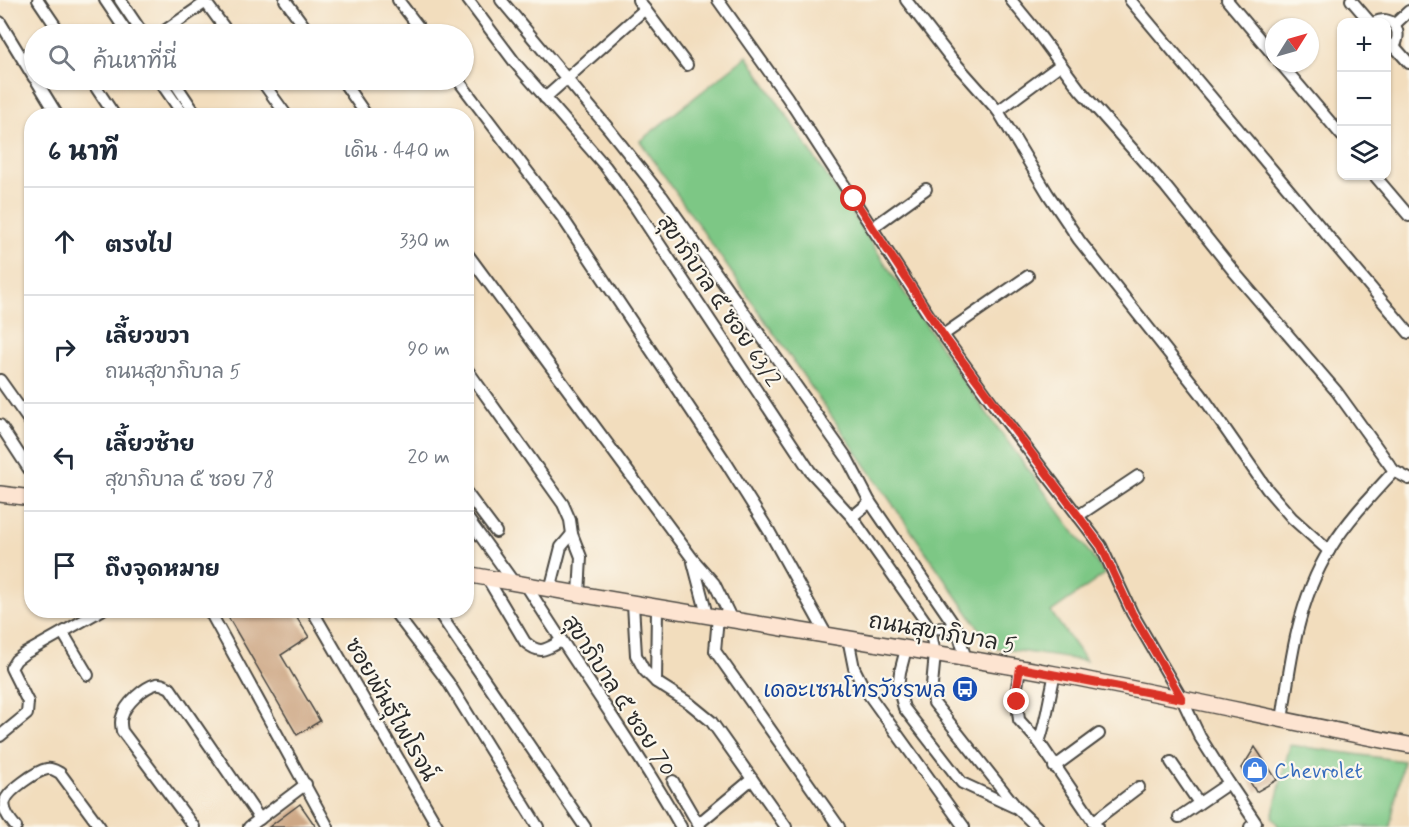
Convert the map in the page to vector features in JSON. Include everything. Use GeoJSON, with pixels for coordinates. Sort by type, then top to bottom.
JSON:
{"type":"FeatureCollection","features":[{"type":"Feature","properties":{"kind":"main road"},"geometry":{"type":"LineString","coordinates":[[0,494],[24,497]]}},
{"type":"Feature","properties":{"kind":"main road","name":"ถนนสุขาภิบาล 5"},"geometry":{"type":"LineString","coordinates":[[474,575],[1055,674],[1409,746]]}},
{"type":"Feature","properties":{"kind":"street"},"geometry":{"type":"LineString","coordinates":[[38,0],[54,24]]}},
{"type":"Feature","properties":{"kind":"street"},"geometry":{"type":"LineString","coordinates":[[105,0],[121,24]]}},
{"type":"Feature","properties":{"kind":"street"},"geometry":{"type":"LineString","coordinates":[[120,0],[136,24]]}},
{"type":"Feature","properties":{"kind":"street"},"geometry":{"type":"LineString","coordinates":[[285,0],[303,24]]}},
{"type":"Feature","properties":{"kind":"street"},"geometry":{"type":"LineString","coordinates":[[398,0],[416,24]]}},
{"type":"Feature","properties":{"kind":"street","name":"สุขาภิบาล ๕ ซอย 63/2"},"geometry":{"type":"LineString","coordinates":[[468,0],[516,64],[605,166],[635,207],[810,471],[852,517],[930,628]]}},
{"type":"Feature","properties":{"kind":"street"},"geometry":{"type":"LineString","coordinates":[[501,0],[662,196],[847,458],[870,502],[957,629],[966,659]]}},
{"type":"Feature","properties":{"kind":"street"},"geometry":{"type":"LineString","coordinates":[[718,0],[787,96],[943,335],[1101,546],[1132,613],[1182,699],[1200,737],[1256,823],[1250,827]]}},
{"type":"Feature","properties":{"kind":"street"},"geometry":{"type":"LineString","coordinates":[[906,0],[950,57],[998,111],[1079,240],[1201,394],[1267,489],[1292,518],[1329,551]]}},
{"type":"Feature","properties":{"kind":"street"},"geometry":{"type":"LineString","coordinates":[[1011,0],[1060,65],[1337,392],[1394,471],[1409,479]]}},
{"type":"Feature","properties":{"kind":"street"},"geometry":{"type":"LineString","coordinates":[[1130,0],[1409,333]]}},
{"type":"Feature","properties":{"kind":"street"},"geometry":{"type":"LineString","coordinates":[[1227,0],[1265,45]]}},
{"type":"Feature","properties":{"kind":"street"},"geometry":{"type":"LineString","coordinates":[[1351,0],[1367,18]]}},
{"type":"Feature","properties":{"kind":"street"},"geometry":{"type":"LineString","coordinates":[[174,24],[205,1],[222,24]]}},
{"type":"Feature","properties":{"kind":"street"},"geometry":{"type":"LineString","coordinates":[[545,99],[642,4],[687,65]]}},
{"type":"Feature","properties":{"kind":"street"},"geometry":{"type":"LineString","coordinates":[[1395,24],[1409,11]]}},
{"type":"Feature","properties":{"kind":"street"},"geometry":{"type":"LineString","coordinates":[[0,22],[24,61]]}},
{"type":"Feature","properties":{"kind":"street"},"geometry":{"type":"LineString","coordinates":[[1391,22],[1395,24],[1398,34],[1391,45]]}},
{"type":"Feature","properties":{"kind":"street"},"geometry":{"type":"LineString","coordinates":[[1391,48],[1409,63]]}},
{"type":"Feature","properties":{"kind":"street"},"geometry":{"type":"LineString","coordinates":[[998,111],[1060,65]]}},
{"type":"Feature","properties":{"kind":"street"},"geometry":{"type":"LineString","coordinates":[[1288,72],[1337,131]]}},
{"type":"Feature","properties":{"kind":"street"},"geometry":{"type":"LineString","coordinates":[[42,90],[53,108]]}},
{"type":"Feature","properties":{"kind":"street"},"geometry":{"type":"LineString","coordinates":[[99,90],[111,108]]}},
{"type":"Feature","properties":{"kind":"street"},"geometry":{"type":"LineString","coordinates":[[166,90],[178,108]]}},
{"type":"Feature","properties":{"kind":"street"},"geometry":{"type":"LineString","coordinates":[[180,90],[192,108]]}},
{"type":"Feature","properties":{"kind":"street"},"geometry":{"type":"LineString","coordinates":[[268,90],[281,108]]}},
{"type":"Feature","properties":{"kind":"street"},"geometry":{"type":"LineString","coordinates":[[349,90],[361,108]]}},
{"type":"Feature","properties":{"kind":"street"},"geometry":{"type":"LineString","coordinates":[[466,90],[562,217],[710,437],[769,531],[826,634]]}},
{"type":"Feature","properties":{"kind":"street"},"geometry":{"type":"LineString","coordinates":[[1378,180],[1409,216]]}},
{"type":"Feature","properties":{"kind":"street"},"geometry":{"type":"LineString","coordinates":[[872,228],[926,189]]}},
{"type":"Feature","properties":{"kind":"street"},"geometry":{"type":"LineString","coordinates":[[474,263],[692,558],[714,583],[719,617],[715,651],[839,827]]}},
{"type":"Feature","properties":{"kind":"street"},"geometry":{"type":"LineString","coordinates":[[943,335],[1028,276]]}},
{"type":"Feature","properties":{"kind":"street"},"geometry":{"type":"LineString","coordinates":[[0,380],[24,414]]}},
{"type":"Feature","properties":{"kind":"street"},"geometry":{"type":"LineString","coordinates":[[474,382],[563,504],[581,556],[579,595]]}},
{"type":"Feature","properties":{"kind":"street"},"geometry":{"type":"LineString","coordinates":[[0,425],[24,462]]}},
{"type":"Feature","properties":{"kind":"street"},"geometry":{"type":"LineString","coordinates":[[1282,721],[1298,629],[1311,588],[1329,551],[1353,516],[1394,471]]}},
{"type":"Feature","properties":{"kind":"street"},"geometry":{"type":"LineString","coordinates":[[1078,516],[1137,476]]}},
{"type":"Feature","properties":{"kind":"street"},"geometry":{"type":"LineString","coordinates":[[852,517],[870,502]]}},
{"type":"Feature","properties":{"kind":"street"},"geometry":{"type":"LineString","coordinates":[[474,503],[496,532]]}},
{"type":"Feature","properties":{"kind":"street","name":"สุขาภิบาล ๕ ซอย 70"},"geometry":{"type":"LineString","coordinates":[[474,526],[521,584],[561,642],[645,767],[681,827]]}},
{"type":"Feature","properties":{"kind":"street"},"geometry":{"type":"LineString","coordinates":[[550,590],[561,547],[572,534]]}},
{"type":"Feature","properties":{"kind":"street"},"geometry":{"type":"LineString","coordinates":[[692,558],[719,617]]}},
{"type":"Feature","properties":{"kind":"street"},"geometry":{"type":"LineString","coordinates":[[488,578],[525,642],[534,650],[543,650],[561,642]]}},
{"type":"Feature","properties":{"kind":"street"},"geometry":{"type":"LineString","coordinates":[[633,604],[636,655],[644,670],[656,682],[711,721],[786,827]]}},
{"type":"Feature","properties":{"kind":"street"},"geometry":{"type":"LineString","coordinates":[[656,682],[657,608]]}},
{"type":"Feature","properties":{"kind":"street"},"geometry":{"type":"LineString","coordinates":[[0,735],[27,714],[28,702],[11,668],[16,660],[88,618]]}},
{"type":"Feature","properties":{"kind":"street"},"geometry":{"type":"LineString","coordinates":[[213,618],[328,827]]}},
{"type":"Feature","properties":{"kind":"street","name":"ซอยพันธ์ุไพโรจน์"},"geometry":{"type":"LineString","coordinates":[[317,618],[438,827]]}},
{"type":"Feature","properties":{"kind":"street"},"geometry":{"type":"LineString","coordinates":[[399,618],[448,682],[538,827]]}},
{"type":"Feature","properties":{"kind":"street"},"geometry":{"type":"LineString","coordinates":[[442,618],[585,827]]}},
{"type":"Feature","properties":{"kind":"street"},"geometry":{"type":"LineString","coordinates":[[957,629],[930,628],[935,654],[932,685],[934,703],[1032,825]]}},
{"type":"Feature","properties":{"kind":"street"},"geometry":{"type":"LineString","coordinates":[[63,633],[88,675]]}},
{"type":"Feature","properties":{"kind":"street"},"geometry":{"type":"LineString","coordinates":[[848,638],[854,668],[864,688],[964,827]]}},
{"type":"Feature","properties":{"kind":"street"},"geometry":{"type":"LineString","coordinates":[[906,649],[898,687],[904,708],[962,783],[1017,808]]}},
{"type":"Feature","properties":{"kind":"street"},"geometry":{"type":"LineString","coordinates":[[1020,668],[1016,693],[1019,720],[1039,742],[1095,824],[1139,787]]}},
{"type":"Feature","properties":{"kind":"street"},"geometry":{"type":"LineString","coordinates":[[1039,742],[1044,730],[1055,674]]}},
{"type":"Feature","properties":{"kind":"street"},"geometry":{"type":"LineString","coordinates":[[194,827],[122,731],[121,720],[124,711],[147,688],[156,684],[170,688],[260,819]]}},
{"type":"Feature","properties":{"kind":"street"},"geometry":{"type":"LineString","coordinates":[[1054,766],[1099,734]]}},
{"type":"Feature","properties":{"kind":"street"},"geometry":{"type":"LineString","coordinates":[[1171,762],[1199,803]]}},
{"type":"Feature","properties":{"kind":"street"},"geometry":{"type":"LineString","coordinates":[[15,827],[5,812],[4,803],[8,795],[25,780],[45,769],[52,769],[60,773],[100,827]]}},
{"type":"Feature","properties":{"kind":"street"},"geometry":{"type":"LineString","coordinates":[[673,781],[699,825],[752,778]]}},
{"type":"Feature","properties":{"kind":"street"},"geometry":{"type":"LineString","coordinates":[[1179,817],[1229,783]]}},
{"type":"Feature","properties":{"kind":"street"},"geometry":{"type":"LineString","coordinates":[[249,827],[306,784]]}},
{"type":"Feature","properties":{"kind":"green space"},"geometry":{"type":"Polygon","coordinates":[[[747,56],[964,382],[1105,574],[1051,612],[1086,661],[992,647],[640,141],[747,56]]]}},
{"type":"Feature","properties":{"kind":"green space"},"geometry":{"type":"Polygon","coordinates":[[[1290,745],[1403,761],[1390,827],[1279,827],[1272,817],[1290,745]]]}},
{"type":"Feature","properties":{"kind":"building"},"geometry":{"type":"Polygon","coordinates":[[[229,618],[297,618],[309,637],[281,655],[320,721],[297,735],[229,618]]]}},
{"type":"Feature","properties":{"kind":"building"},"geometry":{"type":"Polygon","coordinates":[[[1255,747],[1277,780],[1256,792],[1242,768],[1255,747]]]}},
{"type":"Feature","properties":{"kind":"building"},"geometry":{"type":"Polygon","coordinates":[[[300,804],[316,827],[269,827],[300,804]]]}},
{"type":"Feature","properties":{"kind":"place","name":"เดอะเซนโทรวัชรพล"},"geometry":{"type":"Point","coordinates":[965,689]}},
{"type":"Feature","properties":{"kind":"place","name":"Chevrolet"},"geometry":{"type":"Point","coordinates":[1255,770]}},
{"type":"Feature","properties":{"kind":"route"},"geometry":{"type":"LineString","coordinates":[[854,199],[928,314],[1101,546],[1132,613],[1182,699],[1020,668],[1017,702]]}}]}
